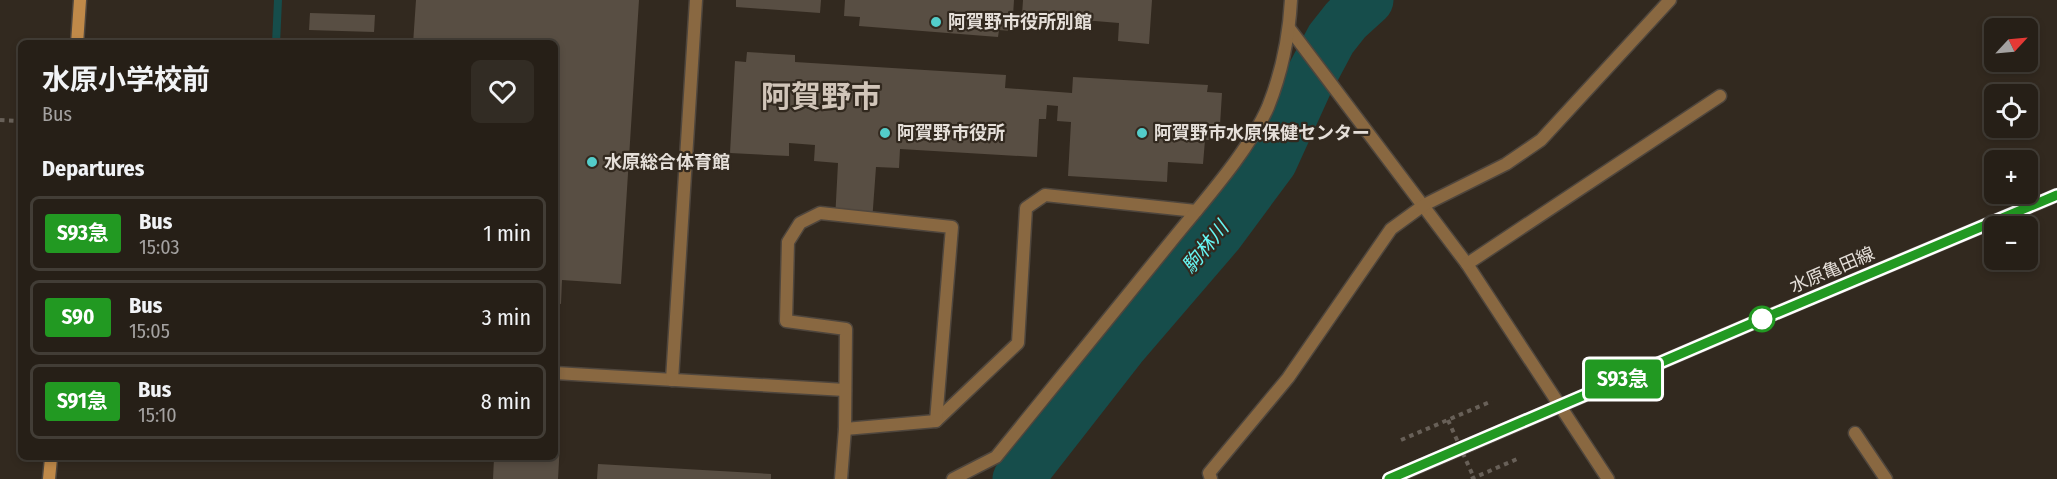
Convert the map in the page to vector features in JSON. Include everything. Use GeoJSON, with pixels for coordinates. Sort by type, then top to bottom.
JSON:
{"type":"FeatureCollection","features":[{"type":"Feature","properties":{"kind":"main road"},"geometry":{"type":"LineString","coordinates":[[77,40],[80,0]]}},
{"type":"Feature","properties":{"kind":"main road","name":"水原亀田線"},"geometry":{"type":"LineString","coordinates":[[1390,479],[2057,195]]}},
{"type":"Feature","properties":{"kind":"main road"},"geometry":{"type":"LineString","coordinates":[[49,479],[51,460]]}},
{"type":"Feature","properties":{"kind":"street"},"geometry":{"type":"LineString","coordinates":[[672,380],[696,0]]}},
{"type":"Feature","properties":{"kind":"street"},"geometry":{"type":"LineString","coordinates":[[953,479],[996,457],[1196,211],[1248,143],[1267,108],[1282,66],[1289,28],[1291,0]]}},
{"type":"Feature","properties":{"kind":"street"},"geometry":{"type":"LineString","coordinates":[[1211,479],[1209,473],[1288,378],[1391,230],[1424,205],[1506,164],[1541,140],[1670,0]]}},
{"type":"Feature","properties":{"kind":"street"},"geometry":{"type":"LineString","coordinates":[[1289,28],[1467,264],[1608,479]]}},
{"type":"Feature","properties":{"kind":"street"},"geometry":{"type":"LineString","coordinates":[[1467,264],[1720,96]]}},
{"type":"Feature","properties":{"kind":"street"},"geometry":{"type":"LineString","coordinates":[[845,429],[936,421],[1018,343],[1026,207],[1045,195],[1196,211]]}},
{"type":"Feature","properties":{"kind":"street"},"geometry":{"type":"LineString","coordinates":[[841,479],[845,429],[846,329],[786,321],[788,242],[800,223],[820,213],[952,227],[936,421]]}},
{"type":"Feature","properties":{"kind":"street"},"geometry":{"type":"LineString","coordinates":[[558,373],[845,390]]}},
{"type":"Feature","properties":{"kind":"street"},"geometry":{"type":"LineString","coordinates":[[1855,433],[1886,479]]}},
{"type":"Feature","properties":{"kind":"path"},"geometry":{"type":"LineString","coordinates":[[0,120],[18,122]]}},
{"type":"Feature","properties":{"kind":"path"},"geometry":{"type":"LineString","coordinates":[[1401,440],[1492,401]]}},
{"type":"Feature","properties":{"kind":"path"},"geometry":{"type":"LineString","coordinates":[[1449,420],[1472,478],[1517,459]]}},
{"type":"Feature","properties":{"kind":"building","name":"水原総合体育館"},"geometry":{"type":"Polygon","coordinates":[[[416,0],[639,0],[621,284],[562,280],[561,304],[558,304],[558,40],[413,40],[416,0]]]}},
{"type":"Feature","properties":{"kind":"building"},"geometry":{"type":"Polygon","coordinates":[[[736,0],[821,0],[820,13],[736,7],[736,0]]]}},
{"type":"Feature","properties":{"kind":"building","name":"阿賀野市役所別館"},"geometry":{"type":"Polygon","coordinates":[[[845,0],[1014,0],[1012,31],[999,30],[998,37],[859,26],[860,17],[844,16],[845,0]]]}},
{"type":"Feature","properties":{"kind":"building"},"geometry":{"type":"Polygon","coordinates":[[[1023,0],[1152,0],[1149,44],[1118,41],[1119,23],[1022,15],[1023,0]]]}},
{"type":"Feature","properties":{"kind":"building"},"geometry":{"type":"Polygon","coordinates":[[[310,13],[375,15],[374,32],[309,30],[310,13]]]}},
{"type":"Feature","properties":{"kind":"building","name":"阿賀野市役所"},"geometry":{"type":"Polygon","coordinates":[[[747,52],[795,55],[795,62],[1006,75],[1005,88],[1072,93],[1073,77],[1208,85],[1207,92],[1222,93],[1220,125],[1214,125],[1213,140],[1205,140],[1203,164],[1168,162],[1167,182],[1068,176],[1071,122],[1057,121],[1058,106],[1047,105],[1046,119],[1039,119],[1037,157],[900,149],[899,168],[876,167],[872,222],[835,220],[838,163],[814,161],[815,145],[789,143],[789,156],[730,153],[735,61],[746,62],[747,52]]]}},
{"type":"Feature","properties":{"kind":"building"},"geometry":{"type":"Polygon","coordinates":[[[558,443],[560,443],[558,479],[493,479],[494,460],[558,460],[558,443]]]}},
{"type":"Feature","properties":{"kind":"building"},"geometry":{"type":"Polygon","coordinates":[[[598,464],[771,474],[771,479],[597,479],[598,464]]]}},
{"type":"Feature","properties":{"kind":"waterway"},"geometry":{"type":"LineString","coordinates":[[276,40],[278,0]]}},
{"type":"Feature","properties":{"kind":"waterway","name":"駒林川"},"geometry":{"type":"LineString","coordinates":[[1018,479],[1121,347],[1218,234],[1272,161],[1307,84],[1331,39],[1346,20],[1368,0]]}},
{"type":"Feature","properties":{"kind":"bus line","name":"S93急"},"geometry":{"type":"LineString","coordinates":[[1389,479],[2057,195]]}},
{"type":"Feature","properties":{"kind":"place","name":"阿賀野市役所別館"},"geometry":{"type":"Point","coordinates":[936,22]}},
{"type":"Feature","properties":{"kind":"place","name":"阿賀野市役所"},"geometry":{"type":"Point","coordinates":[885,133]}},
{"type":"Feature","properties":{"kind":"place","name":"阿賀野市水原保健センター"},"geometry":{"type":"Point","coordinates":[1142,133]}},
{"type":"Feature","properties":{"kind":"place","name":"水原総合体育館"},"geometry":{"type":"Point","coordinates":[592,162]}},
{"type":"Feature","properties":{"kind":"district","name":"阿賀野市"},"geometry":{"type":"Point","coordinates":[821,97]}}]}
